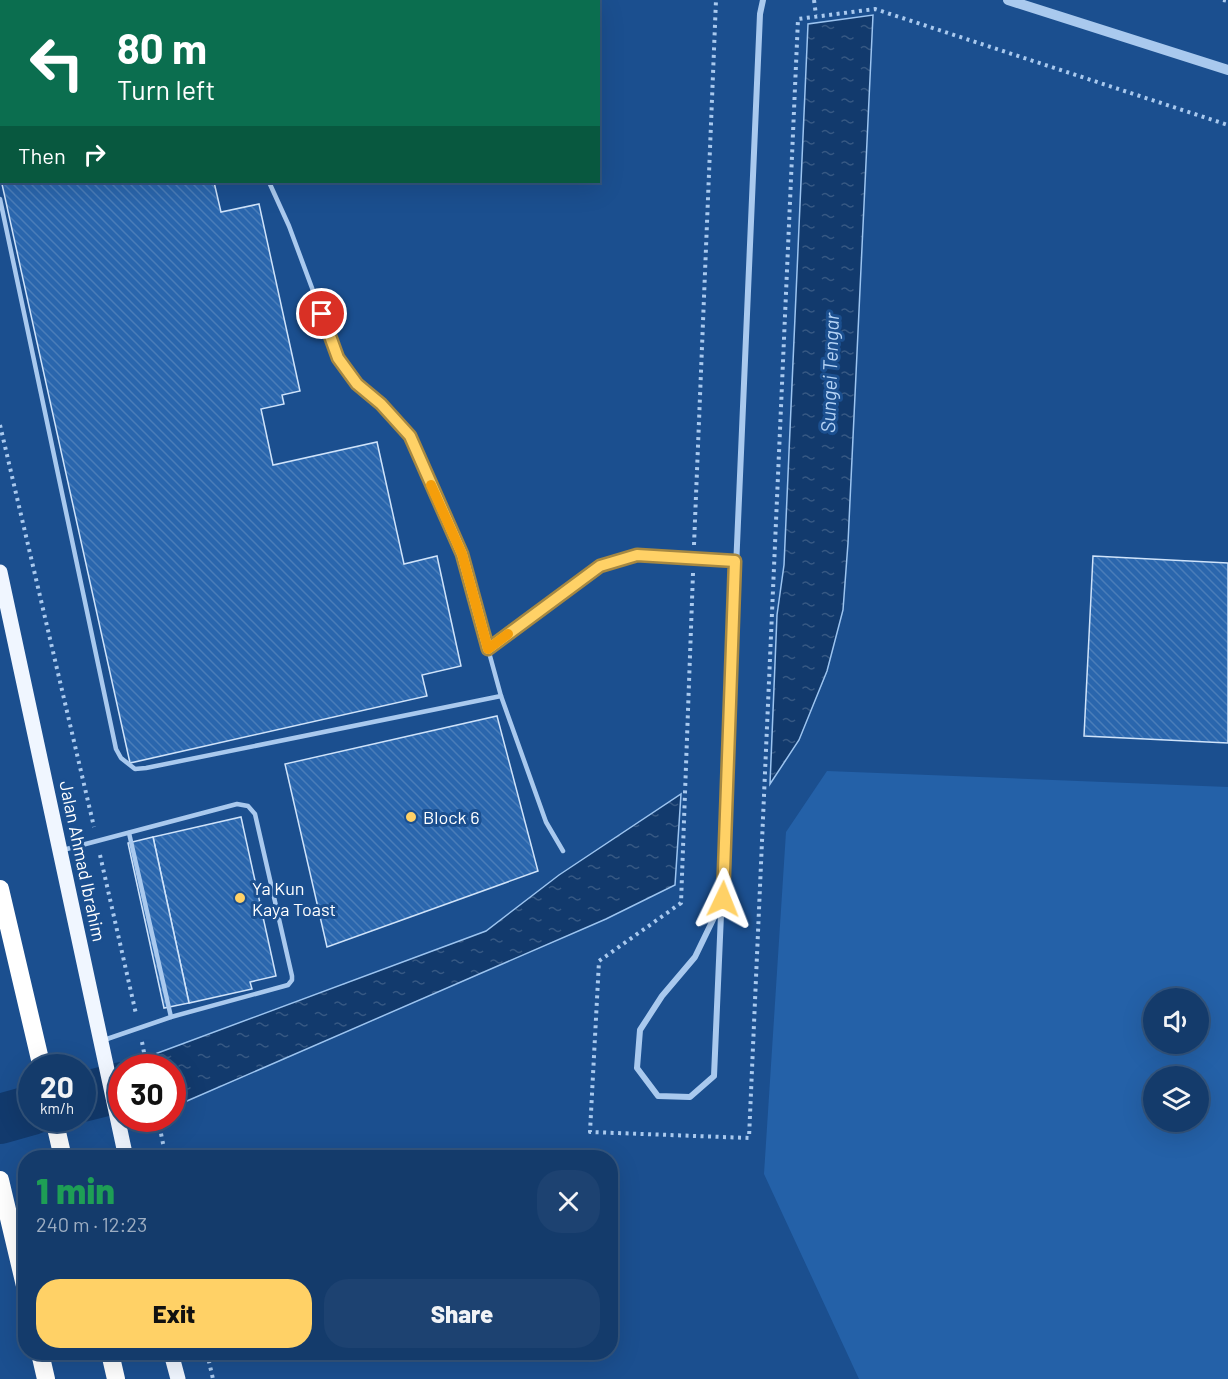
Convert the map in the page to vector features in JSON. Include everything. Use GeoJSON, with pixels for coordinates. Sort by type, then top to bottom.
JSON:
{"type":"FeatureCollection","features":[{"type":"Feature","properties":{"kind":"highway"},"geometry":{"type":"LineString","coordinates":[[0,890],[39,1054]]}},
{"type":"Feature","properties":{"kind":"highway"},"geometry":{"type":"LineString","coordinates":[[57,1132],[61,1150]]}},
{"type":"Feature","properties":{"kind":"highway"},"geometry":{"type":"LineString","coordinates":[[0,1180],[18,1256]]}},
{"type":"Feature","properties":{"kind":"highway"},"geometry":{"type":"LineString","coordinates":[[42,1360],[46,1379]]}},
{"type":"Feature","properties":{"kind":"highway"},"geometry":{"type":"LineString","coordinates":[[112,1360],[116,1379]]}},
{"type":"Feature","properties":{"kind":"main road","name":"Jalan Ahmad Ibrahim"},"geometry":{"type":"LineString","coordinates":[[0,572],[124,1150]]}},
{"type":"Feature","properties":{"kind":"main road"},"geometry":{"type":"LineString","coordinates":[[173,1360],[177,1379]]}},
{"type":"Feature","properties":{"kind":"street"},"geometry":{"type":"LineString","coordinates":[[723,899],[695,957],[662,996],[640,1030],[637,1068],[658,1096],[690,1097],[714,1076],[723,899],[735,561],[759,38],[763,0]]}},
{"type":"Feature","properties":{"kind":"street"},"geometry":{"type":"LineString","coordinates":[[1008,0],[1228,70]]}},
{"type":"Feature","properties":{"kind":"lane"},"geometry":{"type":"LineString","coordinates":[[269,183],[289,226],[338,358],[357,384],[381,404],[410,436],[462,554],[501,696],[546,822],[563,850]]}},
{"type":"Feature","properties":{"kind":"lane"},"geometry":{"type":"LineString","coordinates":[[0,199],[116,748],[121,758],[135,769],[146,768],[501,696]]}},
{"type":"Feature","properties":{"kind":"lane"},"geometry":{"type":"LineString","coordinates":[[488,649],[600,566],[637,555],[735,561]]}},
{"type":"Feature","properties":{"kind":"lane"},"geometry":{"type":"LineString","coordinates":[[61,850],[237,804],[248,806],[255,814],[292,980],[288,985],[171,1017],[101,1040]]}},
{"type":"Feature","properties":{"kind":"lane"},"geometry":{"type":"LineString","coordinates":[[129,833],[171,1017]]}},
{"type":"Feature","properties":{"kind":"path"},"geometry":{"type":"LineString","coordinates":[[716,0],[681,903],[599,961],[590,1132],[749,1138],[798,19],[875,9],[1228,125]]}},
{"type":"Feature","properties":{"kind":"path"},"geometry":{"type":"LineString","coordinates":[[814,0],[816,15]]}},
{"type":"Feature","properties":{"kind":"path"},"geometry":{"type":"LineString","coordinates":[[1223,0],[1228,1]]}},
{"type":"Feature","properties":{"kind":"path"},"geometry":{"type":"LineString","coordinates":[[0,425],[144,1054]]}},
{"type":"Feature","properties":{"kind":"path"},"geometry":{"type":"LineString","coordinates":[[161,1132],[164,1150]]}},
{"type":"Feature","properties":{"kind":"path"},"geometry":{"type":"LineString","coordinates":[[209,1360],[213,1379]]}},
{"type":"Feature","properties":{"kind":"shaded area"},"geometry":{"type":"Polygon","coordinates":[[[827,771],[1228,787],[1228,1379],[859,1379],[764,1174],[786,832],[827,771]]]}},
{"type":"Feature","properties":{"kind":"water","name":"Sungei Tengar"},"geometry":{"type":"Polygon","coordinates":[[[873,15],[843,610],[827,671],[799,740],[770,784],[777,615],[784,565],[808,24],[873,15]]]}},
{"type":"Feature","properties":{"kind":"water"},"geometry":{"type":"Polygon","coordinates":[[[681,794],[675,885],[606,919],[186,1101],[186,1054],[155,1054],[486,931],[559,875],[681,794]]]}},
{"type":"Feature","properties":{"kind":"building"},"geometry":{"type":"Polygon","coordinates":[[[2,183],[214,183],[221,212],[259,204],[300,391],[282,395],[284,404],[261,409],[273,465],[377,442],[404,564],[437,556],[461,666],[422,675],[427,696],[130,763],[2,183]]]}},
{"type":"Feature","properties":{"kind":"building"},"geometry":{"type":"Polygon","coordinates":[[[1093,556],[1228,563],[1228,743],[1084,736],[1093,556]]]}},
{"type":"Feature","properties":{"kind":"building","name":"Block 6"},"geometry":{"type":"Polygon","coordinates":[[[497,716],[538,871],[327,947],[285,764],[497,716]]]}},
{"type":"Feature","properties":{"kind":"building"},"geometry":{"type":"Polygon","coordinates":[[[241,817],[276,976],[250,982],[252,989],[189,1003],[153,837],[241,817]]]}},
{"type":"Feature","properties":{"kind":"building"},"geometry":{"type":"Polygon","coordinates":[[[153,837],[189,1003],[164,1008],[128,843],[153,837]]]}},
{"type":"Feature","properties":{"kind":"waterway"},"geometry":{"type":"LineString","coordinates":[[96,1094],[108,1090]]}},
{"type":"Feature","properties":{"kind":"waterway"},"geometry":{"type":"LineString","coordinates":[[0,1119],[18,1114]]}},
{"type":"Feature","properties":{"kind":"slow traffic"},"geometry":{"type":"LineString","coordinates":[[431,485],[462,554],[488,649],[508,634]]}},
{"type":"Feature","properties":{"kind":"place","name":"Block 6"},"geometry":{"type":"Point","coordinates":[411,817]}},
{"type":"Feature","properties":{"kind":"place","name":"Ya Kun Kaya Toast"},"geometry":{"type":"Point","coordinates":[240,898]}},
{"type":"Feature","properties":{"kind":"route"},"geometry":{"type":"LineString","coordinates":[[322,314],[338,358],[357,384],[381,404],[410,436],[462,554],[488,649],[600,566],[637,555],[735,561],[723,899]]}}]}
